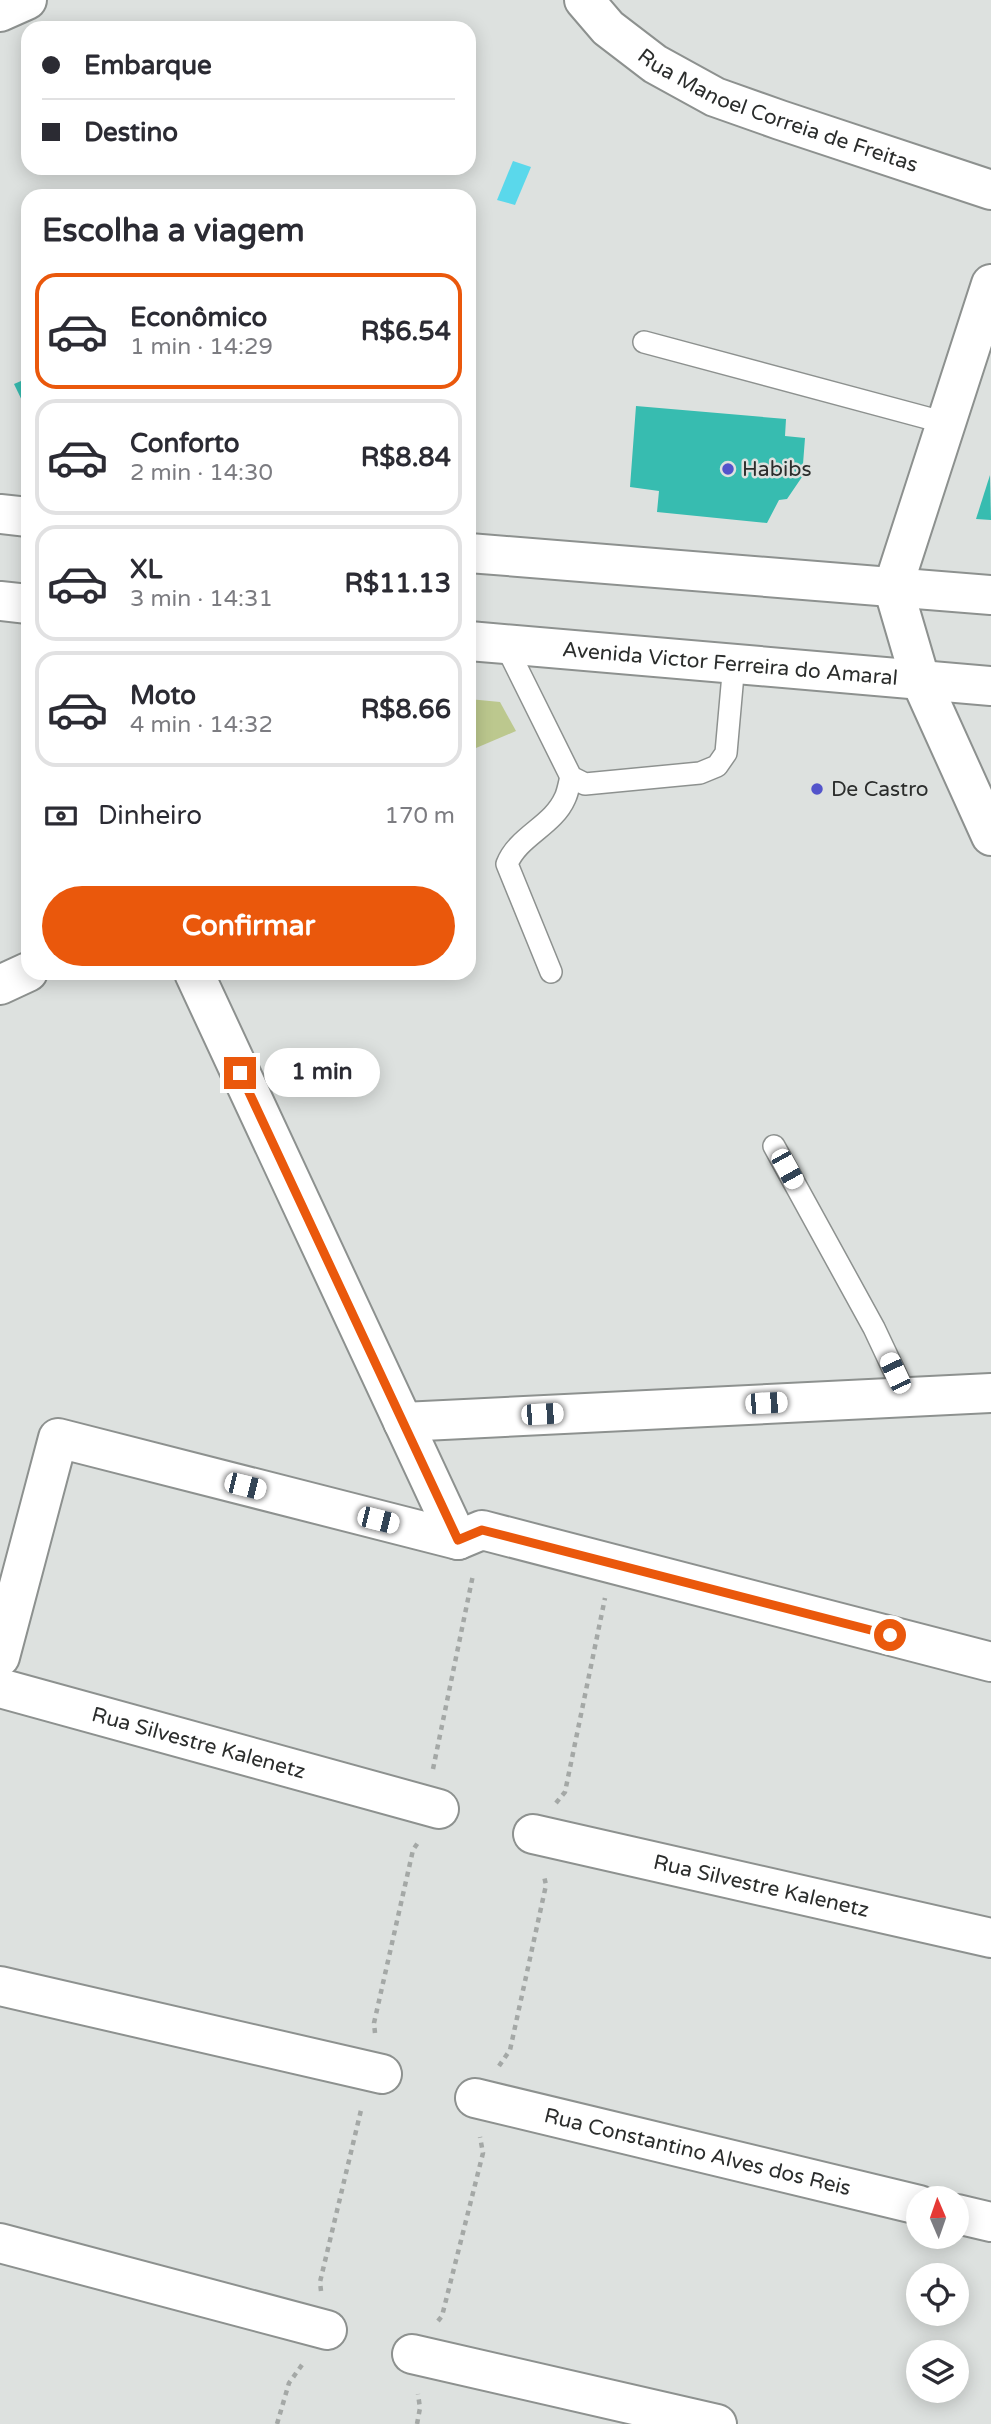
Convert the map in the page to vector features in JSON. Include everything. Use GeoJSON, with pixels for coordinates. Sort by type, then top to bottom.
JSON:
{"type":"FeatureCollection","features":[{"type":"Feature","properties":{"kind":"main road"},"geometry":{"type":"LineString","coordinates":[[0,12],[26,0]]}},
{"type":"Feature","properties":{"kind":"main road","name":"Rua Manoel Correia de Freitas"},"geometry":{"type":"LineString","coordinates":[[584,0],[608,29],[655,64],[715,97],[991,190]]}},
{"type":"Feature","properties":{"kind":"main road"},"geometry":{"type":"LineString","coordinates":[[991,284],[893,587],[920,679],[991,836]]}},
{"type":"Feature","properties":{"kind":"main road"},"geometry":{"type":"LineString","coordinates":[[0,514],[21,516]]}},
{"type":"Feature","properties":{"kind":"main road"},"geometry":{"type":"LineString","coordinates":[[476,554],[991,596]]}},
{"type":"Feature","properties":{"kind":"main road","name":"Avenida Victor Ferreira do Amaral"},"geometry":{"type":"LineString","coordinates":[[487,643],[991,686]]}},
{"type":"Feature","properties":{"kind":"main road"},"geometry":{"type":"LineString","coordinates":[[0,985],[21,975]]}},
{"type":"Feature","properties":{"kind":"main road"},"geometry":{"type":"LineString","coordinates":[[197,980],[403,1422],[470,1535]]}},
{"type":"Feature","properties":{"kind":"main road"},"geometry":{"type":"LineString","coordinates":[[403,1422],[906,1395],[991,1393]]}},
{"type":"Feature","properties":{"kind":"main road"},"geometry":{"type":"LineString","coordinates":[[0,1657],[58,1438],[470,1535],[611,1563],[991,1662]]}},
{"type":"Feature","properties":{"kind":"main road","name":"Rua Silvestre Kalenetz"},"geometry":{"type":"LineString","coordinates":[[0,1688],[439,1809]]}},
{"type":"Feature","properties":{"kind":"main road","name":"Rua Silvestre Kalenetz"},"geometry":{"type":"LineString","coordinates":[[533,1834],[991,1938]]}},
{"type":"Feature","properties":{"kind":"main road"},"geometry":{"type":"LineString","coordinates":[[0,1986],[382,2074]]}},
{"type":"Feature","properties":{"kind":"main road","name":"Rua Constantino Alves dos Reis"},"geometry":{"type":"LineString","coordinates":[[475,2098],[906,2202]]}},
{"type":"Feature","properties":{"kind":"main road"},"geometry":{"type":"LineString","coordinates":[[970,2217],[991,2222]]}},
{"type":"Feature","properties":{"kind":"main road"},"geometry":{"type":"LineString","coordinates":[[0,2243],[327,2330]]}},
{"type":"Feature","properties":{"kind":"main road"},"geometry":{"type":"LineString","coordinates":[[412,2354],[717,2424]]}},
{"type":"Feature","properties":{"kind":"lane"},"geometry":{"type":"LineString","coordinates":[[644,342],[946,423]]}},
{"type":"Feature","properties":{"kind":"lane"},"geometry":{"type":"LineString","coordinates":[[487,643],[571,777],[585,784],[700,773],[717,766],[726,753],[734,663]]}},
{"type":"Feature","properties":{"kind":"lane"},"geometry":{"type":"LineString","coordinates":[[551,972],[508,864],[512,851],[551,817],[565,800],[571,777]]}},
{"type":"Feature","properties":{"kind":"lane"},"geometry":{"type":"LineString","coordinates":[[774,1146],[874,1328],[906,1395]]}},
{"type":"Feature","properties":{"kind":"path"},"geometry":{"type":"LineString","coordinates":[[277,2424],[289,2383],[327,2330],[320,2282],[361,2108],[382,2074],[374,2023],[413,1850],[439,1809],[433,1767],[470,1535]]}},
{"type":"Feature","properties":{"kind":"path"},"geometry":{"type":"LineString","coordinates":[[412,2354],[442,2316],[483,2153],[475,2098],[510,2050],[546,1885],[533,1834],[565,1792],[611,1563]]}},
{"type":"Feature","properties":{"kind":"green space"},"geometry":{"type":"Polygon","coordinates":[[[476,700],[500,702],[516,731],[476,748],[476,700]]]}},
{"type":"Feature","properties":{"kind":"water"},"geometry":{"type":"Polygon","coordinates":[[[513,161],[531,167],[515,205],[497,200],[513,161]]]}},
{"type":"Feature","properties":{"kind":"building"},"geometry":{"type":"Polygon","coordinates":[[[21,381],[21,398],[14,384],[21,381]]]}},
{"type":"Feature","properties":{"kind":"building"},"geometry":{"type":"Polygon","coordinates":[[[636,406],[786,419],[785,436],[805,438],[802,477],[787,499],[779,500],[767,523],[657,512],[659,491],[630,487],[636,406]]]}},
{"type":"Feature","properties":{"kind":"building"},"geometry":{"type":"Polygon","coordinates":[[[990,475],[991,520],[976,519],[990,475]]]}},
{"type":"Feature","properties":{"kind":"place","name":"Habibs"},"geometry":{"type":"Point","coordinates":[728,469]}},
{"type":"Feature","properties":{"kind":"place","name":"De Castro"},"geometry":{"type":"Point","coordinates":[817,789]}},
{"type":"Feature","properties":{"kind":"route"},"geometry":{"type":"LineString","coordinates":[[240,1073],[458,1540],[482,1530],[890,1635]]}}]}
